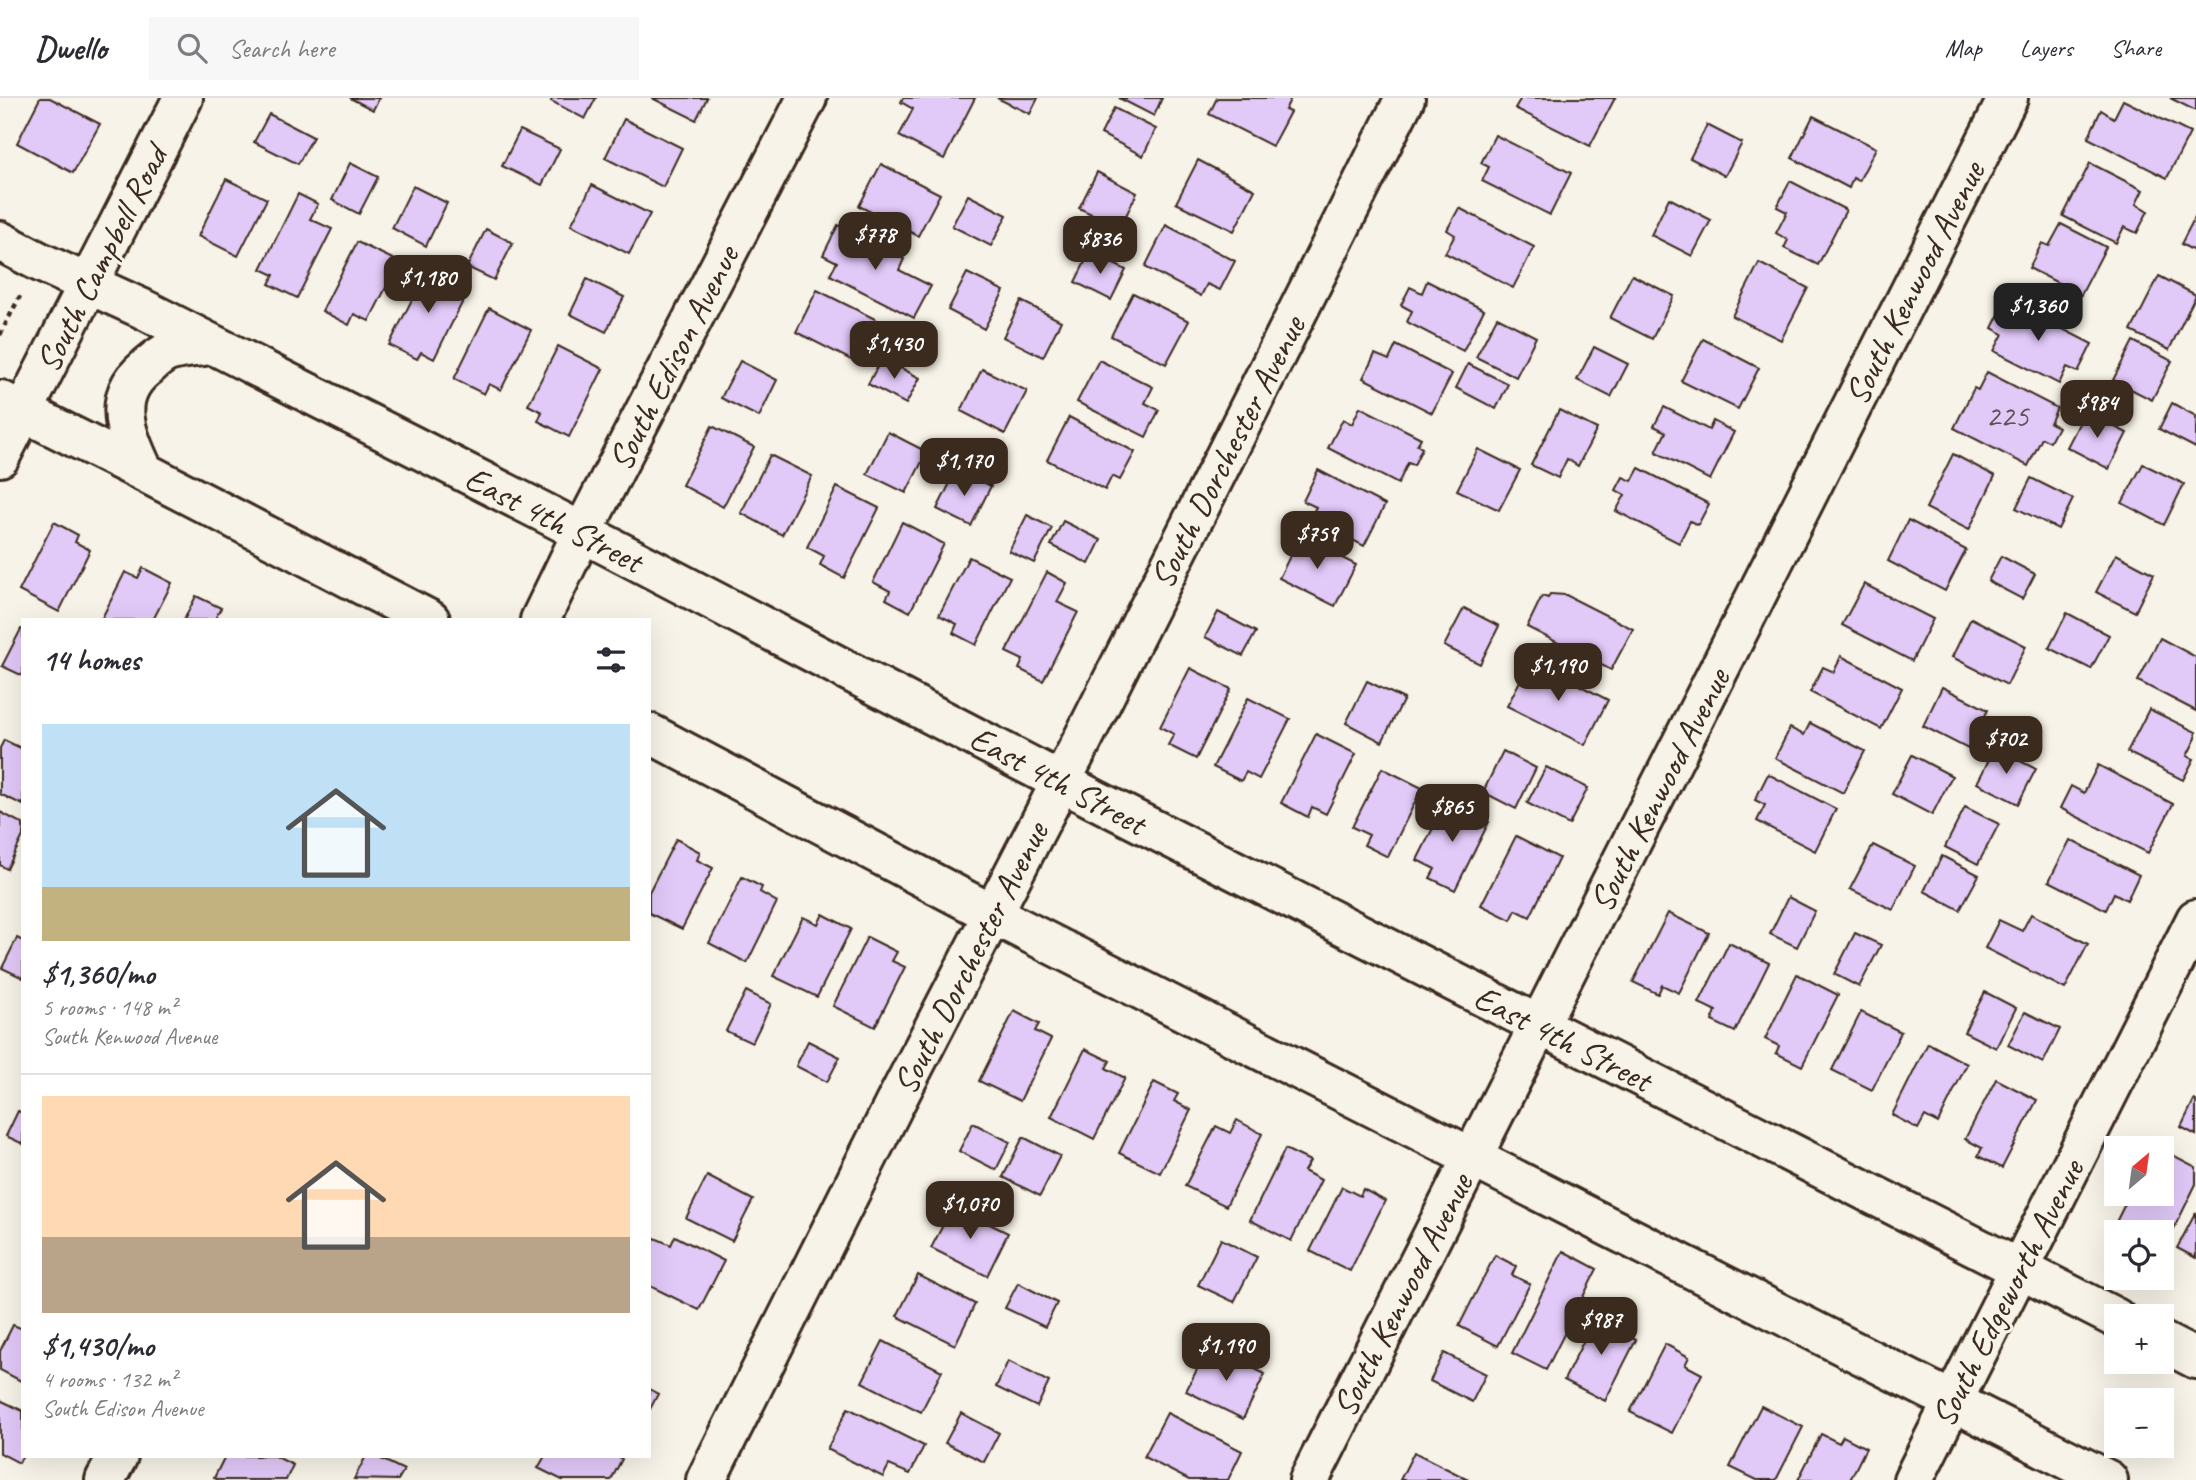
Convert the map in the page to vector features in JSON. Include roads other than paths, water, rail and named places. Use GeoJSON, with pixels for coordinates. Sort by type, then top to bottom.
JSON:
{"type":"FeatureCollection","features":[{"type":"Feature","properties":{"kind":"street","name":"South Campbell Road"},"geometry":{"type":"LineString","coordinates":[[0,457],[12,406],[88,285],[183,98]]}},
{"type":"Feature","properties":{"kind":"street","name":"South Edison Avenue"},"geometry":{"type":"LineString","coordinates":[[541,618],[582,533],[807,98]]}},
{"type":"Feature","properties":{"kind":"street","name":"South Dorchester Avenue"},"geometry":{"type":"LineString","coordinates":[[706,1480],[1405,98]]}},
{"type":"Feature","properties":{"kind":"street","name":"South Kenwood Avenue"},"geometry":{"type":"LineString","coordinates":[[1309,1480],[2008,98]]}},
{"type":"Feature","properties":{"kind":"street","name":"East 4th Street"},"geometry":{"type":"LineString","coordinates":[[0,241],[143,309],[1539,1027],[2104,1312]]}},
{"type":"Feature","properties":{"kind":"street"},"geometry":{"type":"LineString","coordinates":[[144,472],[130,444],[125,425],[125,405],[133,383],[141,372],[168,352],[212,345]]}},
{"type":"Feature","properties":{"kind":"street"},"geometry":{"type":"LineString","coordinates":[[12,406],[426,618]]}},
{"type":"Feature","properties":{"kind":"street"},"geometry":{"type":"LineString","coordinates":[[651,734],[992,914],[2108,1480]]}},
{"type":"Feature","properties":{"kind":"street","name":"South Edgeworth Avenue"},"geometry":{"type":"LineString","coordinates":[[1913,1480],[2196,919]]}},
{"type":"Feature","properties":{"kind":"street"},"geometry":{"type":"LineString","coordinates":[[2174,1348],[2196,1359]]}},
{"type":"Feature","properties":{"kind":"street"},"geometry":{"type":"LineString","coordinates":[[106,1480],[117,1458]]}}]}
